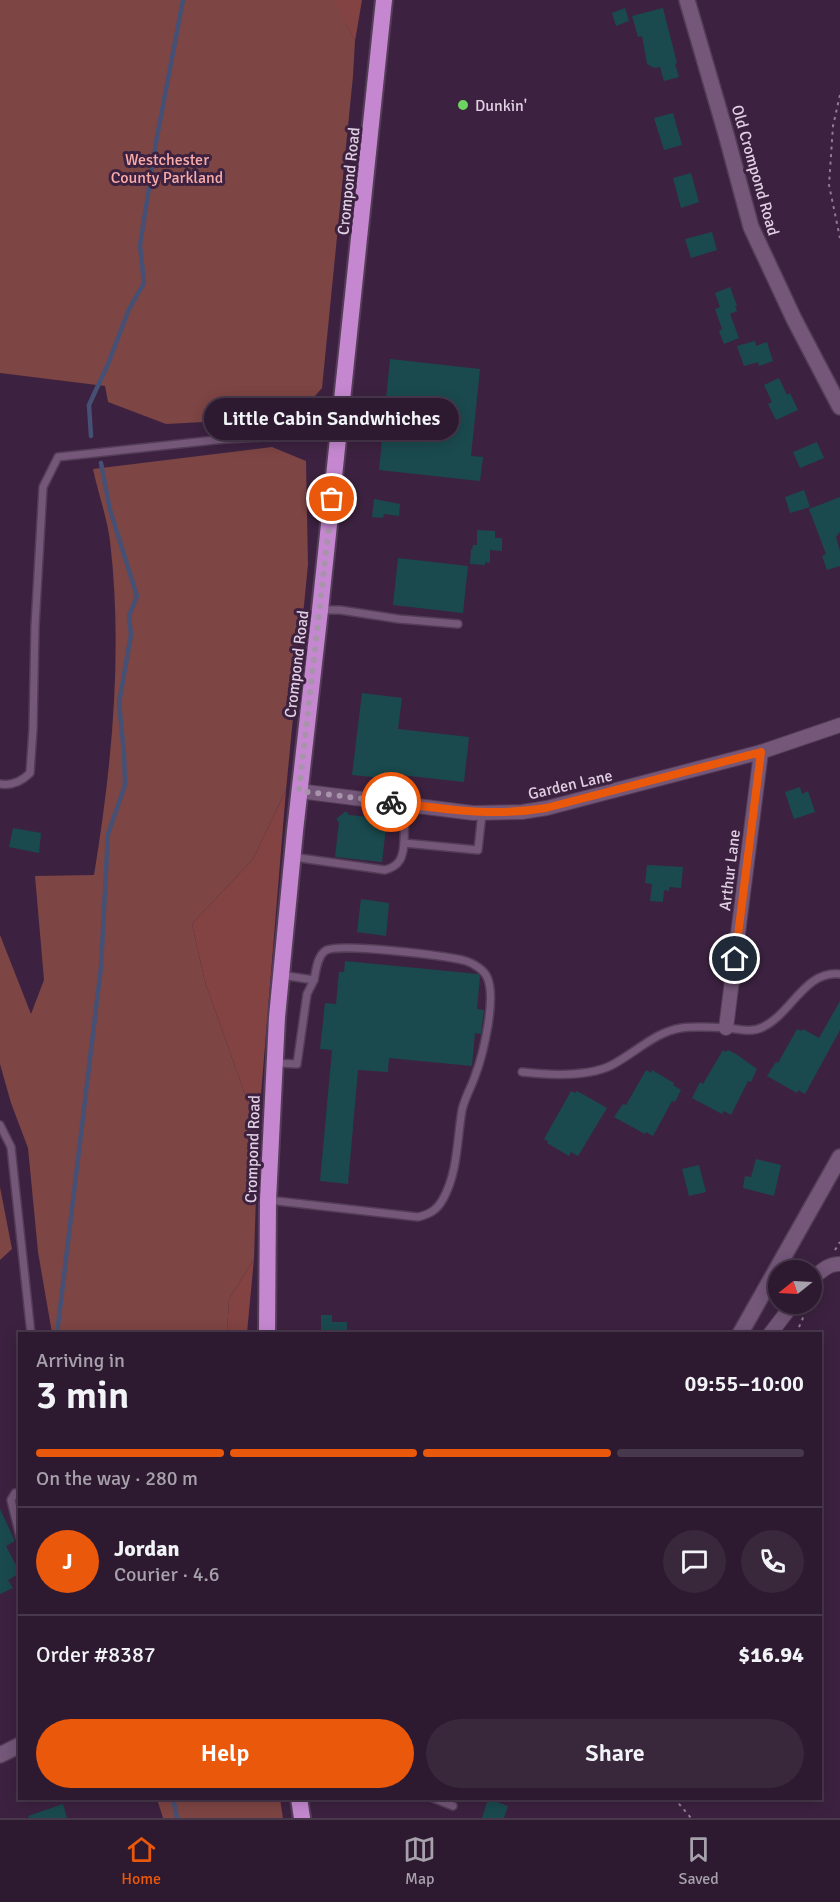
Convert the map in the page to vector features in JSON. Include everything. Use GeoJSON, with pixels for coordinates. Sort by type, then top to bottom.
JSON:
{"type":"FeatureCollection","features":[{"type":"Feature","properties":{"kind":"highway","name":"Crompond Road"},"geometry":{"type":"LineString","coordinates":[[267,1332],[268,1200],[273,1062],[280,975],[384,0]]}},
{"type":"Feature","properties":{"kind":"highway"},"geometry":{"type":"LineString","coordinates":[[299,1800],[302,1818]]}},
{"type":"Feature","properties":{"kind":"street","name":"Old Crompond Road"},"geometry":{"type":"LineString","coordinates":[[687,0],[751,227],[794,319],[840,407]]}},
{"type":"Feature","properties":{"kind":"street","name":"Garden Lane"},"geometry":{"type":"LineString","coordinates":[[299,791],[482,813],[522,812],[546,808],[761,752],[840,725]]}},
{"type":"Feature","properties":{"kind":"street","name":"Arthur Lane"},"geometry":{"type":"LineString","coordinates":[[726,1028],[761,752]]}},
{"type":"Feature","properties":{"kind":"street"},"geometry":{"type":"LineString","coordinates":[[741,1332],[840,1157]]}},
{"type":"Feature","properties":{"kind":"street"},"geometry":{"type":"LineString","coordinates":[[822,1271],[836,1263],[840,1264]]}},
{"type":"Feature","properties":{"kind":"street"},"geometry":{"type":"LineString","coordinates":[[772,1332],[785,1314]]}},
{"type":"Feature","properties":{"kind":"street"},"geometry":{"type":"LineString","coordinates":[[0,1755],[18,1746]]}},
{"type":"Feature","properties":{"kind":"lane"},"geometry":{"type":"LineString","coordinates":[[0,784],[13,784],[30,773],[33,729],[34,626],[43,487],[58,457],[235,438],[338,433]]}},
{"type":"Feature","properties":{"kind":"lane"},"geometry":{"type":"LineString","coordinates":[[320,610],[340,610],[399,619],[458,624]]}},
{"type":"Feature","properties":{"kind":"lane"},"geometry":{"type":"LineString","coordinates":[[292,857],[386,870],[395,867],[400,861],[404,843],[405,804]]}},
{"type":"Feature","properties":{"kind":"lane"},"geometry":{"type":"LineString","coordinates":[[404,843],[478,850],[482,813]]}},
{"type":"Feature","properties":{"kind":"lane"},"geometry":{"type":"LineString","coordinates":[[268,1200],[418,1217],[433,1213],[443,1200],[450,1183],[466,1096],[475,1076],[486,1037],[490,991],[487,977],[481,969],[468,961],[395,951],[335,948],[326,950],[320,957],[314,980],[307,994],[297,1064],[273,1062]]}},
{"type":"Feature","properties":{"kind":"lane"},"geometry":{"type":"LineString","coordinates":[[522,1072],[548,1075],[592,1071],[610,1066],[665,1032],[682,1028],[749,1030],[763,1028],[817,978],[840,974]]}},
{"type":"Feature","properties":{"kind":"lane"},"geometry":{"type":"LineString","coordinates":[[280,975],[314,980]]}},
{"type":"Feature","properties":{"kind":"lane"},"geometry":{"type":"LineString","coordinates":[[0,1125],[11,1147],[31,1332]]}},
{"type":"Feature","properties":{"kind":"lane"},"geometry":{"type":"LineString","coordinates":[[18,1492],[10,1500],[18,1530]]}},
{"type":"Feature","properties":{"kind":"lane"},"geometry":{"type":"LineString","coordinates":[[438,1800],[453,1806]]}},
{"type":"Feature","properties":{"kind":"path"},"geometry":{"type":"LineString","coordinates":[[840,95],[833,126],[829,185],[840,238]]}},
{"type":"Feature","properties":{"kind":"path"},"geometry":{"type":"LineString","coordinates":[[797,1332],[805,1314]]}},
{"type":"Feature","properties":{"kind":"path"},"geometry":{"type":"LineString","coordinates":[[676,1800],[691,1818]]}},
{"type":"Feature","properties":{"kind":"green space","name":"Westchester County Parkland"},"geometry":{"type":"Polygon","coordinates":[[[0,0],[349,0],[347,25],[355,41],[353,76],[322,388],[315,396],[313,411],[303,410],[298,417],[166,424],[108,402],[105,386],[0,373],[0,0]]]}},
{"type":"Feature","properties":{"kind":"green space"},"geometry":{"type":"Polygon","coordinates":[[[272,447],[306,461],[308,564],[286,790],[253,859],[192,924],[205,982],[258,1131],[254,1259],[229,1299],[227,1332],[52,1332],[38,1252],[28,1148],[11,1103],[0,1064],[0,935],[31,1014],[44,980],[35,876],[94,875],[106,792],[114,708],[116,625],[110,541],[93,469],[272,447]]]}},
{"type":"Feature","properties":{"kind":"green space"},"geometry":{"type":"Polygon","coordinates":[[[0,1187],[12,1249],[0,1260],[0,1187]]]}},
{"type":"Feature","properties":{"kind":"green space"},"geometry":{"type":"Polygon","coordinates":[[[157,1800],[280,1800],[283,1818],[163,1818],[157,1800]]]}},
{"type":"Feature","properties":{"kind":"shaded area"},"geometry":{"type":"Polygon","coordinates":[[[334,0],[362,0],[355,41],[334,0]]]}},
{"type":"Feature","properties":{"kind":"shaded area"},"geometry":{"type":"Polygon","coordinates":[[[286,790],[258,1131],[205,982],[192,924],[253,859],[286,790]]]}},
{"type":"Feature","properties":{"kind":"shaded area"},"geometry":{"type":"Polygon","coordinates":[[[254,1259],[247,1332],[227,1332],[229,1299],[254,1259]]]}},
{"type":"Feature","properties":{"kind":"building"},"geometry":{"type":"Polygon","coordinates":[[[625,8],[629,21],[616,26],[612,13],[625,8]]]}},
{"type":"Feature","properties":{"kind":"building"},"geometry":{"type":"Polygon","coordinates":[[[663,8],[679,77],[664,81],[660,67],[654,68],[647,64],[642,36],[638,37],[632,16],[663,8]]]}},
{"type":"Feature","properties":{"kind":"building"},"geometry":{"type":"Polygon","coordinates":[[[673,113],[682,145],[664,150],[654,118],[673,113]]]}},
{"type":"Feature","properties":{"kind":"building"},"geometry":{"type":"Polygon","coordinates":[[[691,173],[699,202],[681,208],[673,178],[691,173]]]}},
{"type":"Feature","properties":{"kind":"building"},"geometry":{"type":"Polygon","coordinates":[[[712,232],[717,250],[691,258],[685,239],[712,232]]]}},
{"type":"Feature","properties":{"kind":"building"},"geometry":{"type":"Polygon","coordinates":[[[730,287],[737,311],[730,314],[739,338],[724,344],[715,309],[720,307],[715,293],[730,287]]]}},
{"type":"Feature","properties":{"kind":"building"},"geometry":{"type":"Polygon","coordinates":[[[755,341],[756,346],[767,342],[773,361],[759,366],[758,362],[744,366],[737,346],[755,341]]]}},
{"type":"Feature","properties":{"kind":"building"},"geometry":{"type":"Polygon","coordinates":[[[390,359],[480,369],[471,456],[483,457],[480,481],[379,470],[390,359]]]}},
{"type":"Feature","properties":{"kind":"building"},"geometry":{"type":"Polygon","coordinates":[[[779,378],[787,395],[790,393],[798,410],[776,420],[768,404],[772,402],[764,385],[779,378]]]}},
{"type":"Feature","properties":{"kind":"building"},"geometry":{"type":"Polygon","coordinates":[[[817,442],[824,458],[800,468],[793,452],[817,442]]]}},
{"type":"Feature","properties":{"kind":"building"},"geometry":{"type":"Polygon","coordinates":[[[804,490],[810,507],[790,513],[785,497],[804,490]]]}},
{"type":"Feature","properties":{"kind":"building"},"geometry":{"type":"Polygon","coordinates":[[[840,497],[840,532],[836,537],[840,551],[840,566],[827,570],[822,556],[826,554],[809,509],[840,497]]]}},
{"type":"Feature","properties":{"kind":"building"},"geometry":{"type":"Polygon","coordinates":[[[374,499],[400,504],[399,516],[384,514],[383,518],[372,517],[374,499]]]}},
{"type":"Feature","properties":{"kind":"building"},"geometry":{"type":"Polygon","coordinates":[[[477,530],[495,531],[495,538],[502,538],[502,551],[490,550],[490,563],[485,562],[485,565],[470,564],[471,549],[473,545],[477,545],[477,530]]]}},
{"type":"Feature","properties":{"kind":"building"},"geometry":{"type":"Polygon","coordinates":[[[398,558],[468,566],[463,613],[393,605],[398,558]]]}},
{"type":"Feature","properties":{"kind":"building"},"geometry":{"type":"Polygon","coordinates":[[[362,693],[402,698],[398,729],[469,737],[464,782],[392,774],[392,779],[352,775],[362,693]]]}},
{"type":"Feature","properties":{"kind":"building"},"geometry":{"type":"Polygon","coordinates":[[[800,787],[802,794],[808,791],[815,812],[794,819],[785,792],[800,787]]]}},
{"type":"Feature","properties":{"kind":"building"},"geometry":{"type":"Polygon","coordinates":[[[346,811],[349,815],[387,819],[382,862],[335,857],[339,822],[336,819],[346,811]]]}},
{"type":"Feature","properties":{"kind":"building"},"geometry":{"type":"Polygon","coordinates":[[[13,828],[41,833],[39,853],[9,847],[13,828]]]}},
{"type":"Feature","properties":{"kind":"building"},"geometry":{"type":"Polygon","coordinates":[[[647,865],[683,867],[681,888],[669,887],[669,891],[664,890],[663,902],[650,901],[652,884],[645,883],[647,865]]]}},
{"type":"Feature","properties":{"kind":"building"},"geometry":{"type":"Polygon","coordinates":[[[361,899],[389,903],[386,936],[357,932],[361,899]]]}},
{"type":"Feature","properties":{"kind":"building"},"geometry":{"type":"Polygon","coordinates":[[[345,961],[478,974],[480,976],[477,1009],[484,1010],[481,1034],[475,1033],[472,1066],[389,1058],[388,1072],[358,1070],[348,1184],[320,1181],[332,1050],[320,1049],[325,1003],[336,1004],[339,972],[344,972],[345,961]]]}},
{"type":"Feature","properties":{"kind":"building"},"geometry":{"type":"Polygon","coordinates":[[[840,1001],[840,1030],[805,1094],[798,1090],[797,1093],[767,1076],[776,1062],[778,1063],[797,1029],[801,1031],[803,1029],[819,1038],[840,1001]]]}},
{"type":"Feature","properties":{"kind":"building"},"geometry":{"type":"Polygon","coordinates":[[[723,1050],[736,1054],[757,1069],[751,1082],[748,1081],[731,1115],[724,1111],[722,1114],[692,1098],[700,1082],[703,1084],[723,1050]]]}},
{"type":"Feature","properties":{"kind":"building"},"geometry":{"type":"Polygon","coordinates":[[[646,1070],[651,1073],[652,1070],[681,1090],[675,1102],[672,1101],[653,1136],[614,1117],[623,1104],[626,1105],[646,1070]]]}},
{"type":"Feature","properties":{"kind":"building"},"geometry":{"type":"Polygon","coordinates":[[[571,1091],[575,1093],[577,1091],[607,1108],[578,1156],[571,1152],[569,1156],[544,1139],[571,1091]]]}},
{"type":"Feature","properties":{"kind":"building"},"geometry":{"type":"Polygon","coordinates":[[[756,1159],[781,1165],[774,1196],[743,1188],[745,1176],[751,1177],[756,1159]]]}},
{"type":"Feature","properties":{"kind":"building"},"geometry":{"type":"Polygon","coordinates":[[[699,1165],[706,1192],[689,1196],[682,1169],[699,1165]]]}},
{"type":"Feature","properties":{"kind":"building"},"geometry":{"type":"Polygon","coordinates":[[[321,1315],[332,1315],[332,1322],[347,1322],[347,1332],[321,1332],[321,1315]]]}},
{"type":"Feature","properties":{"kind":"building"},"geometry":{"type":"Polygon","coordinates":[[[0,1509],[15,1541],[6,1546],[18,1569],[18,1574],[8,1580],[13,1588],[0,1594],[0,1509]]]}},
{"type":"Feature","properties":{"kind":"building"},"geometry":{"type":"Polygon","coordinates":[[[488,1800],[508,1806],[504,1818],[482,1818],[488,1800]]]}},
{"type":"Feature","properties":{"kind":"building"},"geometry":{"type":"Polygon","coordinates":[[[63,1804],[67,1818],[29,1818],[28,1816],[63,1804]]]}},
{"type":"Feature","properties":{"kind":"waterway"},"geometry":{"type":"LineString","coordinates":[[91,436],[89,405],[129,309],[144,283],[140,245],[157,137],[183,0]]}},
{"type":"Feature","properties":{"kind":"waterway"},"geometry":{"type":"LineString","coordinates":[[57,1332],[101,967],[108,834],[125,785],[119,703],[131,635],[129,616],[137,596],[110,510],[101,463]]}},
{"type":"Feature","properties":{"kind":"waterway"},"geometry":{"type":"LineString","coordinates":[[173,1800],[177,1818]]}},
{"type":"Feature","properties":{"kind":"way so far"},"geometry":{"type":"LineString","coordinates":[[332,499],[299,791],[391,802]]}},
{"type":"Feature","properties":{"kind":"place","name":"Dunkin'"},"geometry":{"type":"Point","coordinates":[463,105]}},
{"type":"Feature","properties":{"kind":"place","name":"Little Cabin Sandwhiches"},"geometry":{"type":"Point","coordinates":[332,499]}},
{"type":"Feature","properties":{"kind":"route"},"geometry":{"type":"LineString","coordinates":[[391,802],[473,813],[522,812],[546,808],[761,752],[735,959]]}}]}
